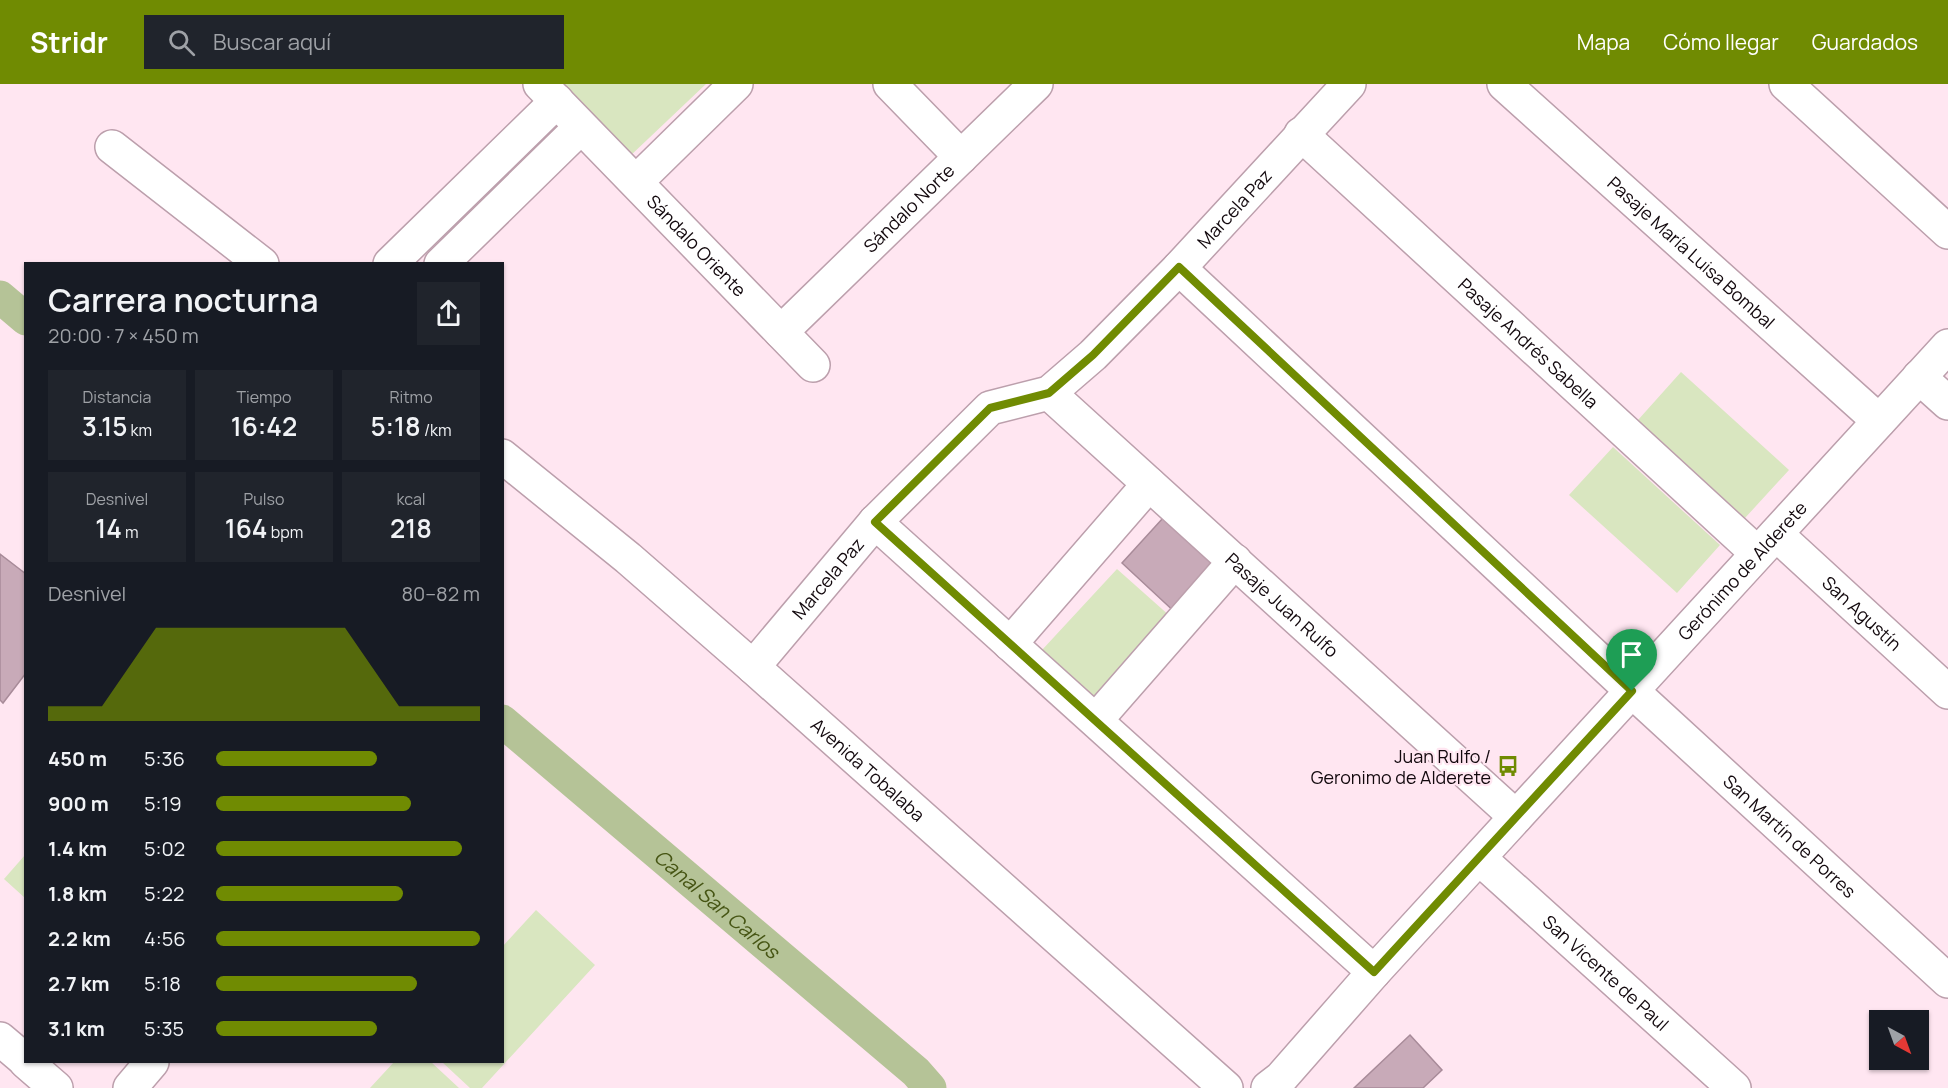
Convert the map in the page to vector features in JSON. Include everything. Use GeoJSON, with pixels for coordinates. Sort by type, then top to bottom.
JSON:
{"type":"FeatureCollection","features":[{"type":"Feature","properties":{"kind":"street"},"geometry":{"type":"LineString","coordinates":[[636,182],[736,84]]}},
{"type":"Feature","properties":{"kind":"street"},"geometry":{"type":"LineString","coordinates":[[890,84],[961,157]]}},
{"type":"Feature","properties":{"kind":"street","name":"Sándalo Norte"},"geometry":{"type":"LineString","coordinates":[[782,332],[1036,84]]}},
{"type":"Feature","properties":{"kind":"street","name":"Marcela Paz"},"geometry":{"type":"LineString","coordinates":[[753,667],[875,522],[990,408],[1049,393],[1093,355],[1179,267],[1349,84]]}},
{"type":"Feature","properties":{"kind":"street","name":"Pasaje María Luisa Bombal"},"geometry":{"type":"LineString","coordinates":[[1504,84],[1879,421]]}},
{"type":"Feature","properties":{"kind":"street"},"geometry":{"type":"LineString","coordinates":[[1786,84],[1948,232]]}},
{"type":"Feature","properties":{"kind":"street","name":"Sándalo Oriente"},"geometry":{"type":"LineString","coordinates":[[392,262],[548,93],[813,365]]}},
{"type":"Feature","properties":{"kind":"street"},"geometry":{"type":"LineString","coordinates":[[443,262],[582,127]]}},
{"type":"Feature","properties":{"kind":"street","name":"Pasaje Andrés Sabella"},"geometry":{"type":"LineString","coordinates":[[1301,134],[1766,544]]}},
{"type":"Feature","properties":{"kind":"street"},"geometry":{"type":"LineString","coordinates":[[112,147],[259,262]]}},
{"type":"Feature","properties":{"kind":"street","name":"San Martín de Porres"},"geometry":{"type":"LineString","coordinates":[[1179,267],[1632,691],[1948,981]]}},
{"type":"Feature","properties":{"kind":"street","name":"Gerónimo de Alderete"},"geometry":{"type":"LineString","coordinates":[[1268,1088],[1281,1078],[1374,972],[1948,346]]}},
{"type":"Feature","properties":{"kind":"street"},"geometry":{"type":"LineString","coordinates":[[1919,377],[1948,404]]}},
{"type":"Feature","properties":{"kind":"street","name":"Pasaje Juan Rulfo"},"geometry":{"type":"LineString","coordinates":[[1049,393],[1516,817]]}},
{"type":"Feature","properties":{"kind":"street","name":"Avenida Tobalaba"},"geometry":{"type":"LineString","coordinates":[[504,458],[628,558],[753,667],[1226,1088]]}},
{"type":"Feature","properties":{"kind":"street"},"geometry":{"type":"LineString","coordinates":[[1010,644],[1149,484]]}},
{"type":"Feature","properties":{"kind":"street"},"geometry":{"type":"LineString","coordinates":[[875,522],[1374,972]]}},
{"type":"Feature","properties":{"kind":"street","name":"San Agustín"},"geometry":{"type":"LineString","coordinates":[[1766,544],[1948,692]]}},
{"type":"Feature","properties":{"kind":"street"},"geometry":{"type":"LineString","coordinates":[[1095,720],[1235,561]]}},
{"type":"Feature","properties":{"kind":"street","name":"San Vicente de Paul"},"geometry":{"type":"LineString","coordinates":[[1479,858],[1734,1088]]}},
{"type":"Feature","properties":{"kind":"street"},"geometry":{"type":"LineString","coordinates":[[0,1039],[24,1060]]}},
{"type":"Feature","properties":{"kind":"street"},"geometry":{"type":"LineString","coordinates":[[27,1063],[56,1088]]}},
{"type":"Feature","properties":{"kind":"street"},"geometry":{"type":"LineString","coordinates":[[130,1088],[151,1063]]}},
{"type":"Feature","properties":{"kind":"green space"},"geometry":{"type":"Polygon","coordinates":[[[560,84],[706,84],[629,157],[560,84]]]}},
{"type":"Feature","properties":{"kind":"green space"},"geometry":{"type":"Polygon","coordinates":[[[1681,372],[1789,470],[1745,518],[1638,420],[1681,372]]]}},
{"type":"Feature","properties":{"kind":"green space"},"geometry":{"type":"Polygon","coordinates":[[[1613,447],[1720,545],[1677,593],[1569,495],[1613,447]]]}},
{"type":"Feature","properties":{"kind":"green space"},"geometry":{"type":"Polygon","coordinates":[[[1117,569],[1171,617],[1096,699],[1042,650],[1117,569]]]}},
{"type":"Feature","properties":{"kind":"green space"},"geometry":{"type":"Polygon","coordinates":[[[24,856],[24,897],[4,879],[24,856]]]}},
{"type":"Feature","properties":{"kind":"green space"},"geometry":{"type":"Polygon","coordinates":[[[536,910],[595,965],[482,1088],[470,1088],[443,1063],[504,1063],[504,945],[536,910]]]}},
{"type":"Feature","properties":{"kind":"green space"},"geometry":{"type":"Polygon","coordinates":[[[393,1063],[432,1063],[459,1088],[370,1088],[393,1063]]]}},
{"type":"Feature","properties":{"kind":"building"},"geometry":{"type":"Polygon","coordinates":[[[1163,518],[1221,570],[1179,616],[1122,563],[1163,518]]]}},
{"type":"Feature","properties":{"kind":"building"},"geometry":{"type":"Polygon","coordinates":[[[0,554],[24,572],[24,676],[3,703],[0,700],[0,554]]]}},
{"type":"Feature","properties":{"kind":"building"},"geometry":{"type":"Polygon","coordinates":[[[1410,1035],[1442,1070],[1423,1088],[1354,1088],[1410,1035]]]}},
{"type":"Feature","properties":{"kind":"waterway","name":"Canal San Carlos"},"geometry":{"type":"LineString","coordinates":[[0,297],[24,317]]}},
{"type":"Feature","properties":{"kind":"waterway","name":"Canal San Carlos"},"geometry":{"type":"LineString","coordinates":[[504,723],[916,1072],[930,1088]]}},
{"type":"Feature","properties":{"kind":"place","name":"Juan Rulfo / Geronimo de Alderete"},"geometry":{"type":"Point","coordinates":[1508,766]}},
{"type":"Feature","properties":{"kind":"route"},"geometry":{"type":"LineString","coordinates":[[1179,267],[1632,691],[1374,972],[875,522],[990,408],[1049,393],[1093,355],[1179,267]]}}]}
